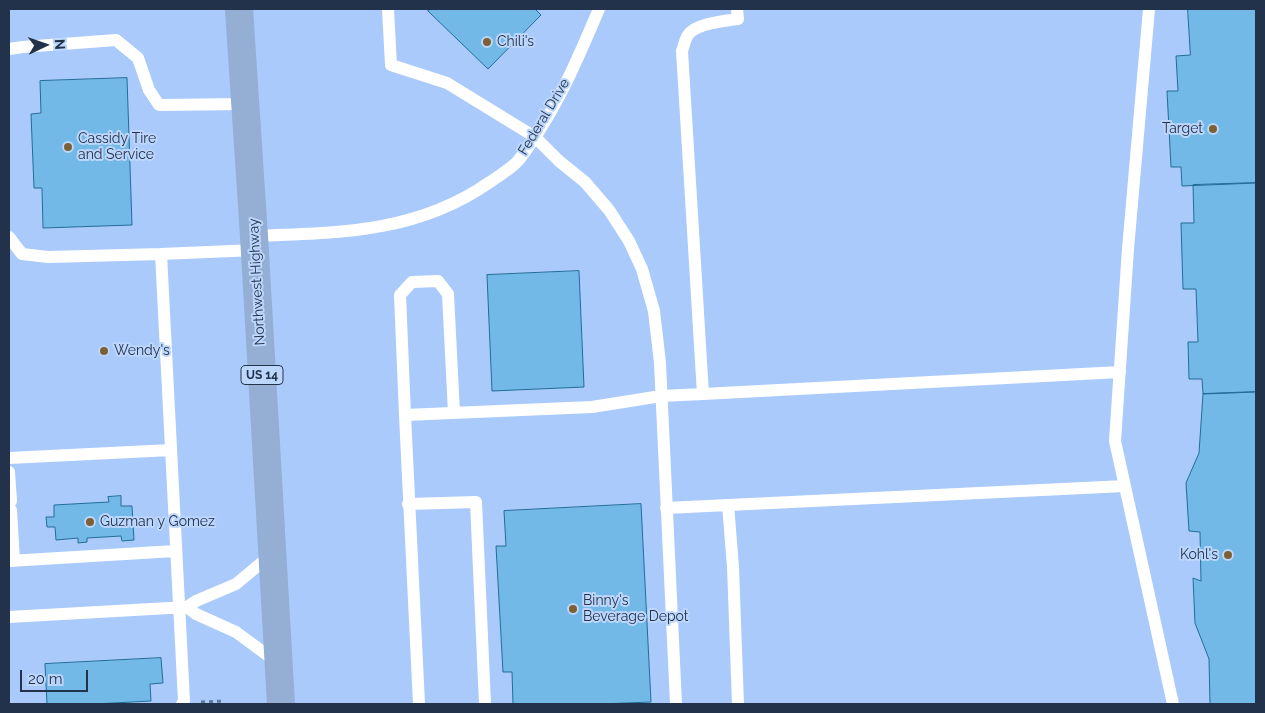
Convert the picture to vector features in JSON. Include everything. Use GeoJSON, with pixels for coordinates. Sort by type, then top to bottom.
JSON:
{"type":"FeatureCollection","features":[{"type":"Feature","properties":{"kind":"main road"},"geometry":{"type":"LineString","coordinates":[[224,9],[241,46]]}},
{"type":"Feature","properties":{"kind":"main road","name":"Northwest Highway"},"geometry":{"type":"LineString","coordinates":[[239,9],[255,243],[281,704]]}},
{"type":"Feature","properties":{"kind":"lane"},"geometry":{"type":"LineString","coordinates":[[388,9],[391,65],[448,83],[535,137],[559,161],[585,182],[608,210],[629,241],[642,269],[654,311],[661,396],[676,704]]}},
{"type":"Feature","properties":{"kind":"lane","name":"Federal Drive"},"geometry":{"type":"LineString","coordinates":[[9,237],[22,254],[48,257],[161,254],[396,224],[436,212],[469,197],[517,162],[555,106],[599,9]]}},
{"type":"Feature","properties":{"kind":"lane"},"geometry":{"type":"LineString","coordinates":[[703,394],[682,51],[689,34],[698,28],[712,23],[738,19],[737,9]]}},
{"type":"Feature","properties":{"kind":"lane"},"geometry":{"type":"LineString","coordinates":[[1149,9],[1115,441],[1173,704]]}},
{"type":"Feature","properties":{"kind":"lane"},"geometry":{"type":"LineString","coordinates":[[9,49],[23,46],[116,40],[138,58],[148,90],[160,105],[245,104]]}},
{"type":"Feature","properties":{"kind":"lane"},"geometry":{"type":"LineString","coordinates":[[161,254],[175,551],[183,608],[183,702]]}},
{"type":"Feature","properties":{"kind":"lane"},"geometry":{"type":"LineString","coordinates":[[419,704],[408,504],[400,295],[412,282],[438,281],[448,294],[454,413]]}},
{"type":"Feature","properties":{"kind":"lane"},"geometry":{"type":"LineString","coordinates":[[405,415],[592,407],[661,396],[1120,372]]}},
{"type":"Feature","properties":{"kind":"lane"},"geometry":{"type":"LineString","coordinates":[[9,458],[171,450]]}},
{"type":"Feature","properties":{"kind":"lane"},"geometry":{"type":"LineString","coordinates":[[9,472],[12,561],[175,551]]}},
{"type":"Feature","properties":{"kind":"lane"},"geometry":{"type":"LineString","coordinates":[[666,508],[1125,486]]}},
{"type":"Feature","properties":{"kind":"lane"},"geometry":{"type":"LineString","coordinates":[[408,504],[476,502],[485,704]]}},
{"type":"Feature","properties":{"kind":"lane"},"geometry":{"type":"LineString","coordinates":[[728,505],[733,567],[738,704]]}},
{"type":"Feature","properties":{"kind":"lane"},"geometry":{"type":"LineString","coordinates":[[9,617],[183,608],[236,584],[273,554]]}},
{"type":"Feature","properties":{"kind":"lane"},"geometry":{"type":"LineString","coordinates":[[183,608],[236,632],[279,664]]}},
{"type":"Feature","properties":{"kind":"path"},"geometry":{"type":"LineString","coordinates":[[183,702],[225,701]]}},
{"type":"Feature","properties":{"kind":"building","name":"Chili's"},"geometry":{"type":"Polygon","coordinates":[[[431,9],[535,9],[541,15],[488,69],[428,11],[431,9]]]}},
{"type":"Feature","properties":{"kind":"building","name":"Target"},"geometry":{"type":"Polygon","coordinates":[[[1188,9],[1256,9],[1256,183],[1182,186],[1181,167],[1171,167],[1167,91],[1178,91],[1176,56],[1190,55],[1188,9]]]}},
{"type":"Feature","properties":{"kind":"building"},"geometry":{"type":"Polygon","coordinates":[[[127,78],[132,225],[43,228],[42,188],[34,188],[31,114],[41,113],[40,81],[127,78]]]}},
{"type":"Feature","properties":{"kind":"building"},"geometry":{"type":"Polygon","coordinates":[[[1256,183],[1256,392],[1203,394],[1202,379],[1189,379],[1188,342],[1198,342],[1196,289],[1183,289],[1181,223],[1194,223],[1193,185],[1256,183]]]}},
{"type":"Feature","properties":{"kind":"building"},"geometry":{"type":"Polygon","coordinates":[[[579,271],[584,387],[492,391],[487,275],[579,271]]]}},
{"type":"Feature","properties":{"kind":"building","name":"Kohl's"},"geometry":{"type":"Polygon","coordinates":[[[1256,392],[1256,704],[1210,704],[1209,659],[1195,623],[1193,578],[1201,581],[1200,532],[1189,531],[1186,483],[1199,453],[1203,394],[1256,392]]]}},
{"type":"Feature","properties":{"kind":"building","name":"Guzman y Gomez"},"geometry":{"type":"Polygon","coordinates":[[[121,496],[121,506],[132,506],[134,540],[122,541],[121,536],[87,538],[87,542],[78,543],[78,538],[56,540],[55,527],[47,527],[46,517],[54,517],[54,505],[109,502],[108,497],[121,496]]]}},
{"type":"Feature","properties":{"kind":"building","name":"Binny's Beverage Depot"},"geometry":{"type":"Polygon","coordinates":[[[641,504],[651,702],[513,704],[512,672],[503,672],[496,546],[506,546],[504,511],[641,504]]]}},
{"type":"Feature","properties":{"kind":"building"},"geometry":{"type":"Polygon","coordinates":[[[161,658],[163,683],[150,684],[151,701],[47,704],[45,664],[161,658]]]}},
{"type":"Feature","properties":{"kind":"place","name":"Chili's"},"geometry":{"type":"Point","coordinates":[487,42]}},
{"type":"Feature","properties":{"kind":"place","name":"Target"},"geometry":{"type":"Point","coordinates":[1213,129]}},
{"type":"Feature","properties":{"kind":"place","name":"Cassidy Tire and Service"},"geometry":{"type":"Point","coordinates":[68,147]}},
{"type":"Feature","properties":{"kind":"place","name":"Wendy's"},"geometry":{"type":"Point","coordinates":[104,351]}},
{"type":"Feature","properties":{"kind":"place","name":"Guzman y Gomez"},"geometry":{"type":"Point","coordinates":[90,522]}},
{"type":"Feature","properties":{"kind":"place","name":"Kohl's"},"geometry":{"type":"Point","coordinates":[1228,555]}},
{"type":"Feature","properties":{"kind":"place","name":"Binny's Beverage Depot"},"geometry":{"type":"Point","coordinates":[573,609]}}]}
